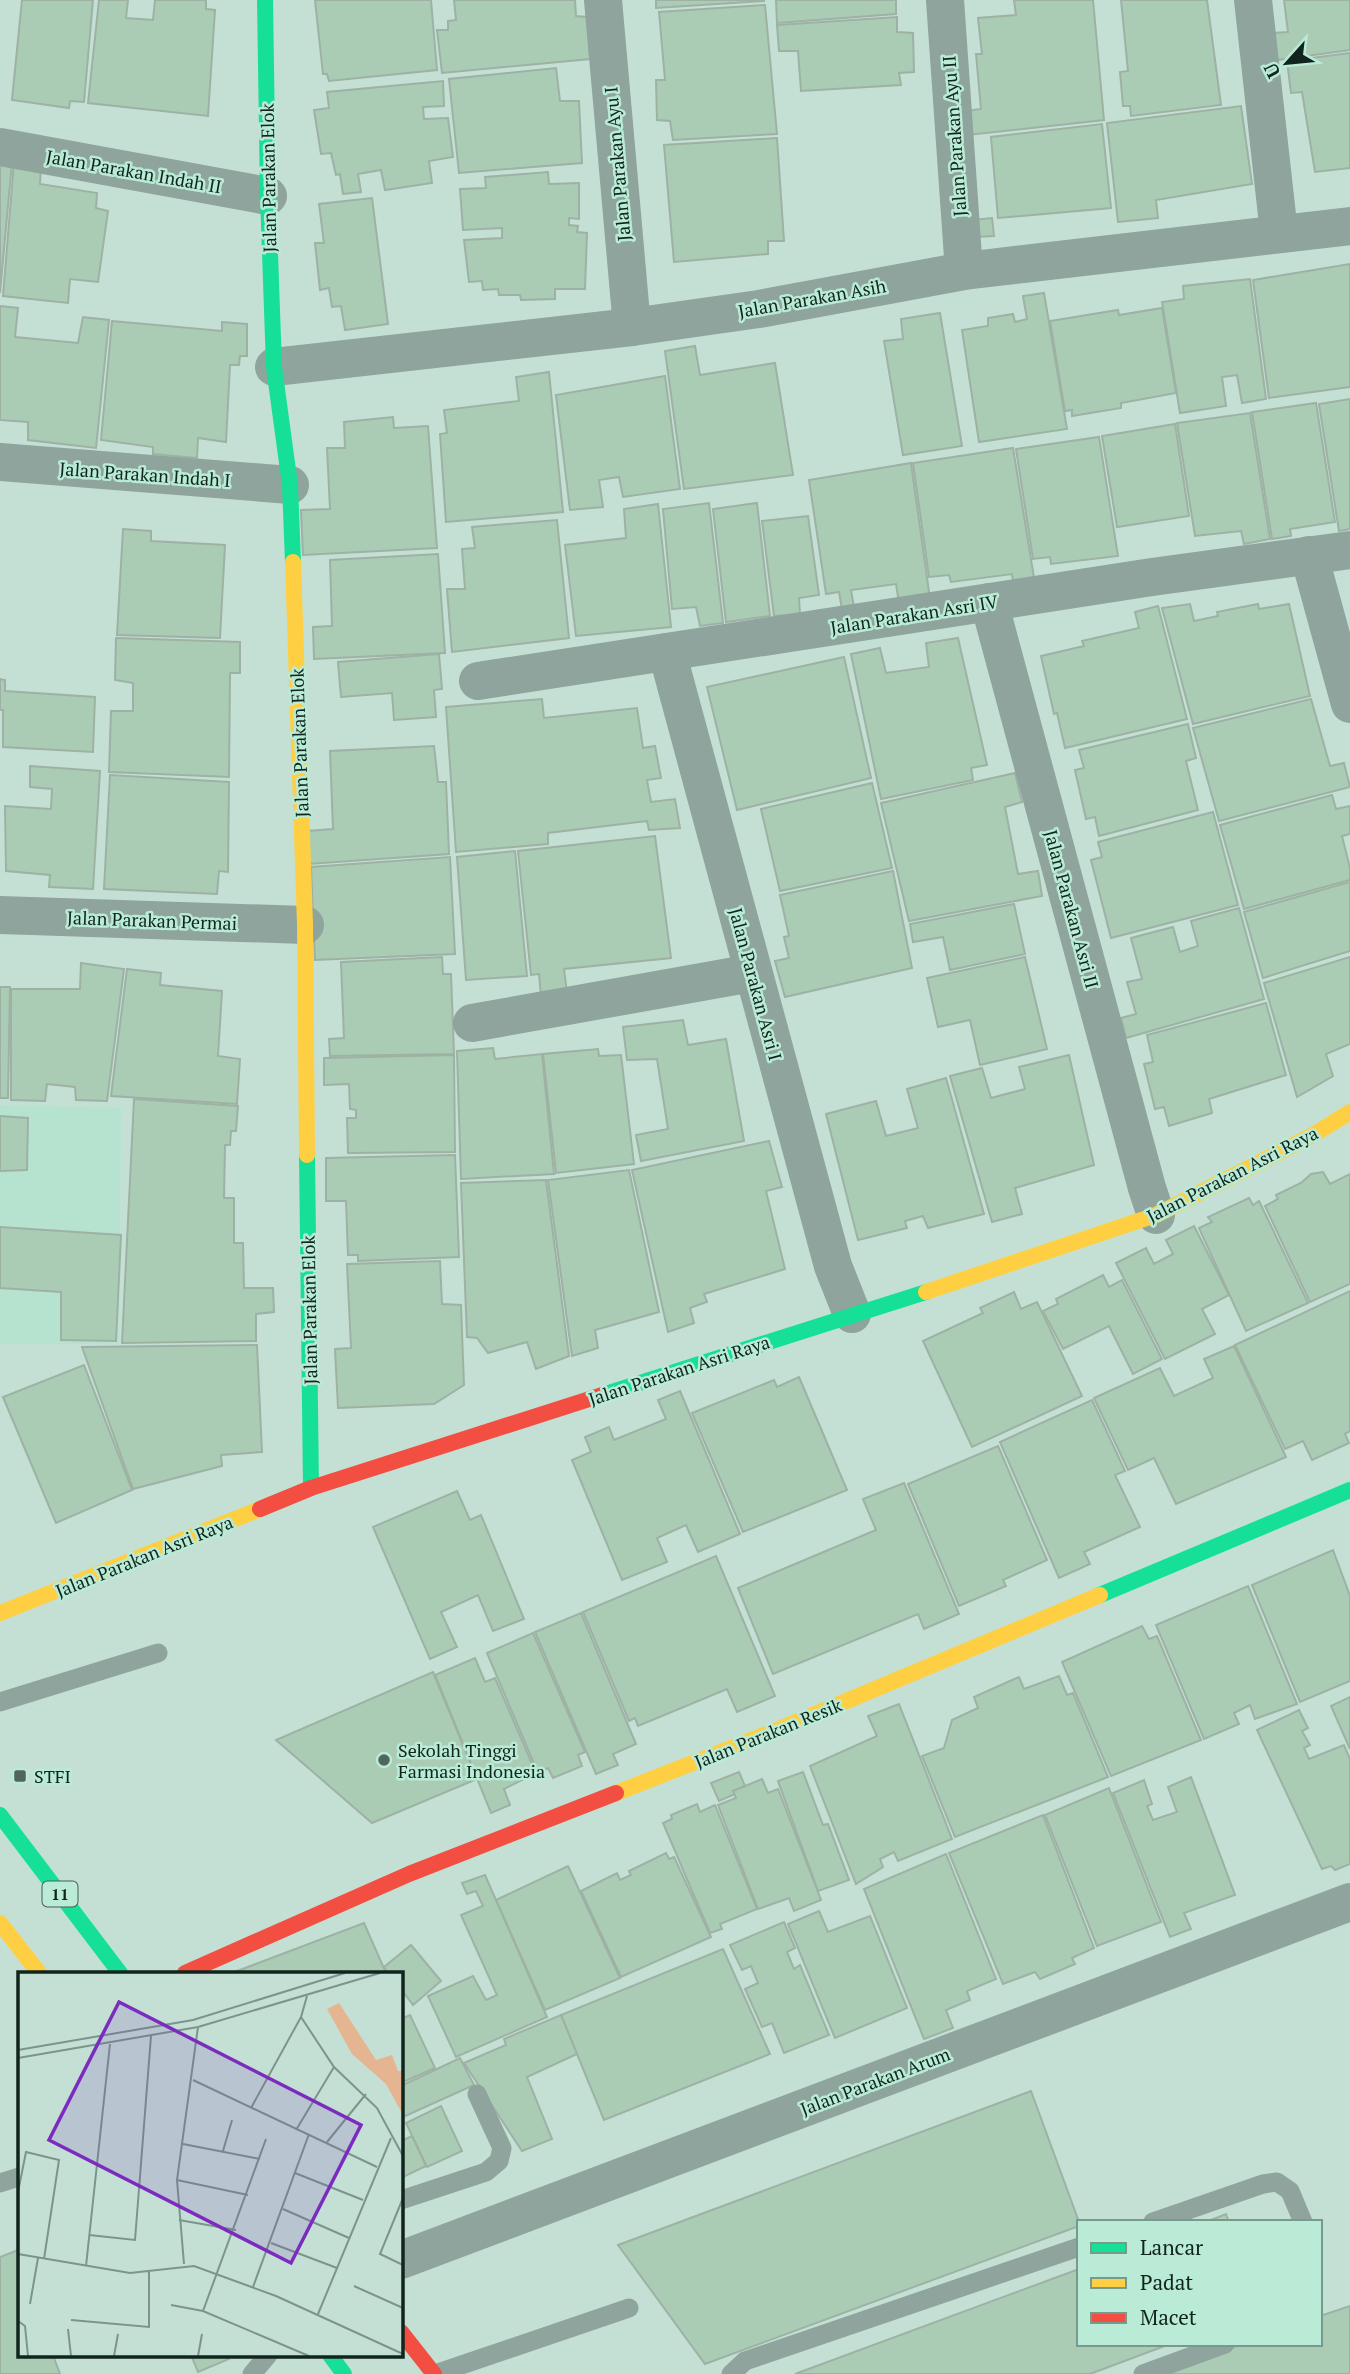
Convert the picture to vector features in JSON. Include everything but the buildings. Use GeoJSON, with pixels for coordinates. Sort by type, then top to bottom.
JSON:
{"type":"FeatureCollection","features":[{"type":"Feature","properties":{"kind":"main road","name":"Jalan Parakan Elok"},"geometry":{"type":"LineString","coordinates":[[265,0],[274,367],[290,485],[305,925],[311,1488]]}},
{"type":"Feature","properties":{"kind":"main road","name":"Jalan Parakan Asri Raya"},"geometry":{"type":"LineString","coordinates":[[0,1613],[311,1488],[1013,1264],[1156,1214],[1313,1135],[1350,1112]]}},
{"type":"Feature","properties":{"kind":"main road","name":"Jalan Parakan Resik"},"geometry":{"type":"LineString","coordinates":[[187,1972],[409,1874],[776,1730],[1350,1490]]}},
{"type":"Feature","properties":{"kind":"main road","name":"11"},"geometry":{"type":"LineString","coordinates":[[0,1815],[119,1972]]}},
{"type":"Feature","properties":{"kind":"main road"},"geometry":{"type":"LineString","coordinates":[[0,1923],[38,1972]]}},
{"type":"Feature","properties":{"kind":"main road"},"geometry":{"type":"LineString","coordinates":[[402,2333],[435,2374]]}},
{"type":"Feature","properties":{"kind":"main road"},"geometry":{"type":"LineString","coordinates":[[331,2356],[345,2374]]}},
{"type":"Feature","properties":{"kind":"street","name":"Jalan Parakan Ayu I"},"geometry":{"type":"LineString","coordinates":[[603,0],[632,327]]}},
{"type":"Feature","properties":{"kind":"street","name":"Jalan Parakan Ayu II"},"geometry":{"type":"LineString","coordinates":[[945,0],[964,271]]}},
{"type":"Feature","properties":{"kind":"street"},"geometry":{"type":"LineString","coordinates":[[1252,0],[1279,233]]}},
{"type":"Feature","properties":{"kind":"street","name":"Jalan Parakan Indah II"},"geometry":{"type":"LineString","coordinates":[[0,147],[268,196]]}},
{"type":"Feature","properties":{"kind":"street","name":"Jalan Parakan Asih"},"geometry":{"type":"LineString","coordinates":[[274,367],[632,327],[758,309],[964,271],[1350,226]]}},
{"type":"Feature","properties":{"kind":"street","name":"Jalan Parakan Indah I"},"geometry":{"type":"LineString","coordinates":[[0,463],[290,485]]}},
{"type":"Feature","properties":{"kind":"street","name":"Jalan Parakan Asri IV"},"geometry":{"type":"LineString","coordinates":[[478,681],[1350,551]]}},
{"type":"Feature","properties":{"kind":"street"},"geometry":{"type":"LineString","coordinates":[[1309,555],[1350,704]]}},
{"type":"Feature","properties":{"kind":"street","name":"Jalan Parakan Asri II"},"geometry":{"type":"LineString","coordinates":[[989,603],[1156,1214]]}},
{"type":"Feature","properties":{"kind":"street","name":"Jalan Parakan Asri I"},"geometry":{"type":"LineString","coordinates":[[667,652],[833,1266],[852,1314]]}},
{"type":"Feature","properties":{"kind":"street","name":"Jalan Parakan Permai"},"geometry":{"type":"LineString","coordinates":[[0,915],[305,925]]}},
{"type":"Feature","properties":{"kind":"street"},"geometry":{"type":"LineString","coordinates":[[472,1023],[752,972]]}},
{"type":"Feature","properties":{"kind":"street","name":"Jalan Parakan Arum"},"geometry":{"type":"LineString","coordinates":[[402,2260],[1350,1902]]}},
{"type":"Feature","properties":{"kind":"lane"},"geometry":{"type":"LineString","coordinates":[[0,1702],[158,1653]]}},
{"type":"Feature","properties":{"kind":"lane"},"geometry":{"type":"LineString","coordinates":[[402,2200],[486,2172],[499,2161],[502,2148],[477,2094]]}},
{"type":"Feature","properties":{"kind":"lane"},"geometry":{"type":"LineString","coordinates":[[0,2183],[18,2177]]}},
{"type":"Feature","properties":{"kind":"lane"},"geometry":{"type":"LineString","coordinates":[[1159,2220],[1263,2184],[1277,2182],[1290,2191],[1302,2220]]}},
{"type":"Feature","properties":{"kind":"lane"},"geometry":{"type":"LineString","coordinates":[[730,2374],[745,2361],[1077,2248]]}},
{"type":"Feature","properties":{"kind":"lane"},"geometry":{"type":"LineString","coordinates":[[435,2374],[629,2308]]}},
{"type":"Feature","properties":{"kind":"lane"},"geometry":{"type":"LineString","coordinates":[[1143,2374],[1220,2346]]}},
{"type":"Feature","properties":{"kind":"lane"},"geometry":{"type":"LineString","coordinates":[[251,2374],[267,2356]]}},
{"type":"Feature","properties":{"kind":"shaded area"},"geometry":{"type":"Polygon","coordinates":[[[0,1105],[121,1108],[119,1344],[0,1344],[0,1105]]]}},
{"type":"Feature","properties":{"kind":"traffic: fast"},"geometry":{"type":"LineString","coordinates":[[265,0],[274,367],[290,485],[293,562]]}},
{"type":"Feature","properties":{"kind":"traffic: fast"},"geometry":{"type":"LineString","coordinates":[[307,1155],[311,1488]]}},
{"type":"Feature","properties":{"kind":"traffic: fast"},"geometry":{"type":"LineString","coordinates":[[602,1395],[926,1292]]}},
{"type":"Feature","properties":{"kind":"traffic: fast"},"geometry":{"type":"LineString","coordinates":[[1100,1595],[1350,1490]]}},
{"type":"Feature","properties":{"kind":"traffic: fast"},"geometry":{"type":"LineString","coordinates":[[0,1815],[119,1972]]}},
{"type":"Feature","properties":{"kind":"traffic: fast"},"geometry":{"type":"LineString","coordinates":[[331,2356],[344,2374]]}},
{"type":"Feature","properties":{"kind":"traffic: slow"},"geometry":{"type":"LineString","coordinates":[[293,562],[305,925],[307,1155]]}},
{"type":"Feature","properties":{"kind":"traffic: slow"},"geometry":{"type":"LineString","coordinates":[[926,1292],[1156,1215],[1313,1135],[1350,1112]]}},
{"type":"Feature","properties":{"kind":"traffic: slow"},"geometry":{"type":"LineString","coordinates":[[0,1613],[260,1509]]}},
{"type":"Feature","properties":{"kind":"traffic: slow"},"geometry":{"type":"LineString","coordinates":[[616,1793],[777,1730],[1100,1595]]}},
{"type":"Feature","properties":{"kind":"traffic: slow"},"geometry":{"type":"LineString","coordinates":[[0,1923],[38,1972]]}},
{"type":"Feature","properties":{"kind":"traffic: jam"},"geometry":{"type":"LineString","coordinates":[[260,1509],[311,1488],[602,1395]]}},
{"type":"Feature","properties":{"kind":"traffic: jam"},"geometry":{"type":"LineString","coordinates":[[187,1972],[409,1874],[616,1793]]}},
{"type":"Feature","properties":{"kind":"traffic: jam"},"geometry":{"type":"LineString","coordinates":[[402,2333],[434,2374]]}},
{"type":"Feature","properties":{"kind":"place","name":"Sekolah Tinggi Farmasi Indonesia"},"geometry":{"type":"Point","coordinates":[384,1760]}},
{"type":"Feature","properties":{"kind":"place","name":"STFI"},"geometry":{"type":"Point","coordinates":[20,1776]}}]}
